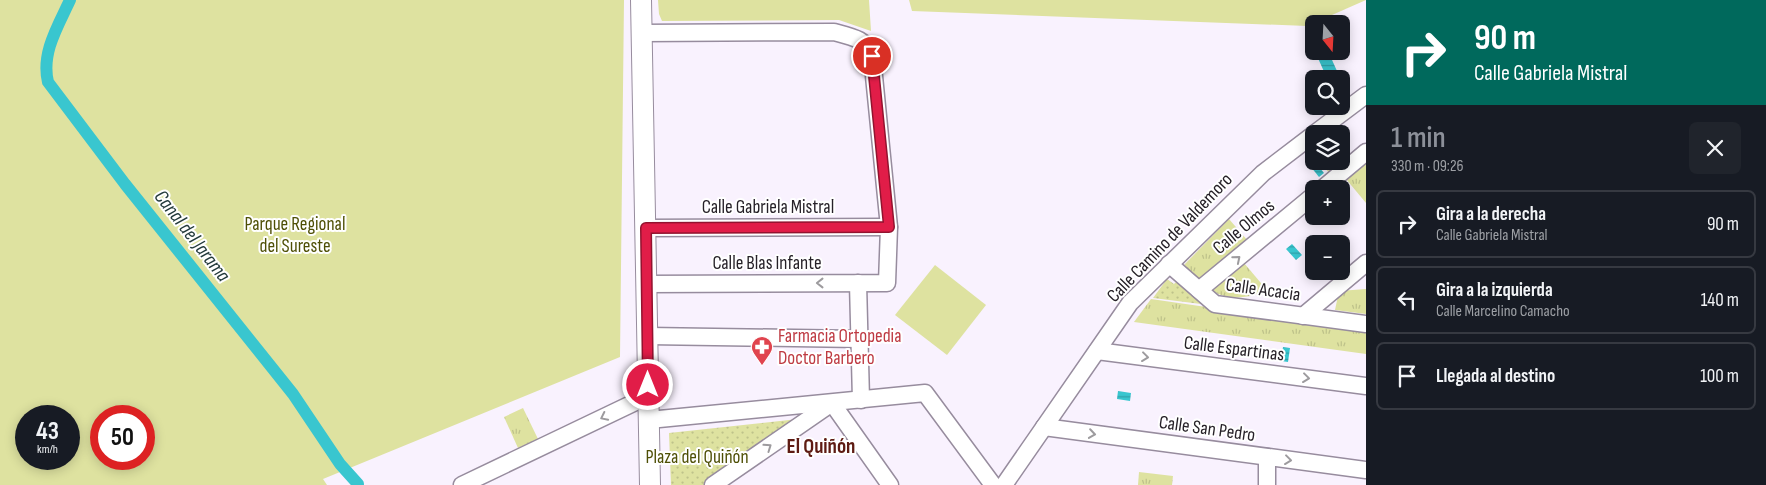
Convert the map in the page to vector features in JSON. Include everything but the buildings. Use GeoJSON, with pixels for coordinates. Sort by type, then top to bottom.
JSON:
{"type":"FeatureCollection","features":[{"type":"Feature","properties":{"kind":"main road"},"geometry":{"type":"LineString","coordinates":[[641,0],[650,485]]}},
{"type":"Feature","properties":{"kind":"street"},"geometry":{"type":"LineString","coordinates":[[641,33],[834,32],[864,42],[870,48],[872,56],[889,227]]}},
{"type":"Feature","properties":{"kind":"street","name":"Calle Camino de Valdemoro"},"geometry":{"type":"LineString","coordinates":[[1326,125],[1366,95]]}},
{"type":"Feature","properties":{"kind":"street","name":"Calle Camino de Valdemoro"},"geometry":{"type":"LineString","coordinates":[[1004,485],[1130,303],[1263,173],[1305,141]]}},
{"type":"Feature","properties":{"kind":"street"},"geometry":{"type":"LineString","coordinates":[[1333,180],[1366,152]]}},
{"type":"Feature","properties":{"kind":"street","name":"Calle Olmos"},"geometry":{"type":"LineString","coordinates":[[1199,290],[1305,202]]}},
{"type":"Feature","properties":{"kind":"street","name":"Calle Gabriela Mistral"},"geometry":{"type":"LineString","coordinates":[[646,228],[889,227]]}},
{"type":"Feature","properties":{"kind":"street","name":"Calle Blas Infante"},"geometry":{"type":"LineString","coordinates":[[647,284],[887,283],[889,227]]}},
{"type":"Feature","properties":{"kind":"street"},"geometry":{"type":"LineString","coordinates":[[1303,316],[1366,263]]}},
{"type":"Feature","properties":{"kind":"street","name":"Calle Acacia"},"geometry":{"type":"LineString","coordinates":[[1169,264],[1215,304],[1366,324]]}},
{"type":"Feature","properties":{"kind":"street"},"geometry":{"type":"LineString","coordinates":[[858,283],[861,400]]}},
{"type":"Feature","properties":{"kind":"street"},"geometry":{"type":"LineString","coordinates":[[648,336],[858,339]]}},
{"type":"Feature","properties":{"kind":"street","name":"Calle Espartinas"},"geometry":{"type":"LineString","coordinates":[[1097,351],[1366,386]]}},
{"type":"Feature","properties":{"kind":"street"},"geometry":{"type":"LineString","coordinates":[[649,420],[925,393],[994,485]]}},
{"type":"Feature","properties":{"kind":"street"},"geometry":{"type":"LineString","coordinates":[[462,485],[648,396]]}},
{"type":"Feature","properties":{"kind":"street"},"geometry":{"type":"LineString","coordinates":[[714,485],[832,403]]}},
{"type":"Feature","properties":{"kind":"street"},"geometry":{"type":"LineString","coordinates":[[832,403],[890,485]]}},
{"type":"Feature","properties":{"kind":"street","name":"Calle San Pedro"},"geometry":{"type":"LineString","coordinates":[[1044,427],[1366,470]]}},
{"type":"Feature","properties":{"kind":"street"},"geometry":{"type":"LineString","coordinates":[[1267,457],[1267,485]]}},
{"type":"Feature","properties":{"kind":"green space","name":"Parque Regional del Sureste"},"geometry":{"type":"Polygon","coordinates":[[[0,0],[624,0],[620,357],[323,479],[327,485],[0,485],[0,0]]]}},
{"type":"Feature","properties":{"kind":"green space"},"geometry":{"type":"Polygon","coordinates":[[[658,0],[869,0],[871,31],[839,20],[662,21],[659,14],[658,0]]]}},
{"type":"Feature","properties":{"kind":"green space"},"geometry":{"type":"Polygon","coordinates":[[[909,0],[1366,0],[1332,15],[1305,15],[1305,26],[912,11],[909,0]]]}},
{"type":"Feature","properties":{"kind":"green space"},"geometry":{"type":"Polygon","coordinates":[[[1366,162],[1366,203],[1350,184],[1350,180],[1346,179],[1366,162]]]}},
{"type":"Feature","properties":{"kind":"green space"},"geometry":{"type":"Polygon","coordinates":[[[1327,170],[1335,170],[1330,174],[1327,170]]]}},
{"type":"Feature","properties":{"kind":"green space"},"geometry":{"type":"Polygon","coordinates":[[[1229,219],[1248,241],[1200,281],[1183,266],[1229,219]]]}},
{"type":"Feature","properties":{"kind":"green space"},"geometry":{"type":"Polygon","coordinates":[[[1244,263],[1266,289],[1247,297],[1224,296],[1212,290],[1244,263]]]}},
{"type":"Feature","properties":{"kind":"green space"},"geometry":{"type":"Polygon","coordinates":[[[935,265],[986,305],[947,355],[895,315],[935,265]]]}},
{"type":"Feature","properties":{"kind":"green space"},"geometry":{"type":"Polygon","coordinates":[[[1167,279],[1174,284],[1178,280],[1209,305],[1153,298],[1167,279]]]}},
{"type":"Feature","properties":{"kind":"green space"},"geometry":{"type":"Polygon","coordinates":[[[1366,289],[1366,314],[1335,310],[1339,291],[1366,289]]]}},
{"type":"Feature","properties":{"kind":"green space"},"geometry":{"type":"Polygon","coordinates":[[[1151,299],[1366,330],[1366,354],[1134,322],[1151,299]]]}},
{"type":"Feature","properties":{"kind":"green space"},"geometry":{"type":"Polygon","coordinates":[[[523,408],[538,439],[518,448],[504,417],[523,408]]]}},
{"type":"Feature","properties":{"kind":"green space","name":"Plaza del Quiñón"},"geometry":{"type":"Polygon","coordinates":[[[798,419],[704,485],[671,485],[669,433],[798,419]]]}},
{"type":"Feature","properties":{"kind":"green space"},"geometry":{"type":"Polygon","coordinates":[[[1139,472],[1173,476],[1172,485],[1138,485],[1139,472]]]}},
{"type":"Feature","properties":{"kind":"water"},"geometry":{"type":"Polygon","coordinates":[[[1319,60],[1332,60],[1337,70],[1323,70],[1319,60]]]}},
{"type":"Feature","properties":{"kind":"water"},"geometry":{"type":"Polygon","coordinates":[[[1313,170],[1322,170],[1324,173],[1319,177],[1313,170]]]}},
{"type":"Feature","properties":{"kind":"water"},"geometry":{"type":"Polygon","coordinates":[[[1292,244],[1302,255],[1296,260],[1286,249],[1292,244]]]}},
{"type":"Feature","properties":{"kind":"water"},"geometry":{"type":"Polygon","coordinates":[[[1283,347],[1290,348],[1288,362],[1281,361],[1283,347]]]}},
{"type":"Feature","properties":{"kind":"water"},"geometry":{"type":"Polygon","coordinates":[[[1118,391],[1131,393],[1130,401],[1117,399],[1118,391]]]}},
{"type":"Feature","properties":{"kind":"waterway","name":"Canal del Jarama"},"geometry":{"type":"LineString","coordinates":[[70,0],[49,50],[46,71],[48,82],[125,184],[293,394],[340,464],[358,484]]}},
{"type":"Feature","properties":{"kind":"place","name":"Farmacia Ortopedia Doctor Barbero"},"geometry":{"type":"Point","coordinates":[762,366]}},
{"type":"Feature","properties":{"kind":"district","name":"El Quiñón"},"geometry":{"type":"Point","coordinates":[821,446]}},
{"type":"Feature","properties":{"kind":"route"},"geometry":{"type":"LineString","coordinates":[[648,385],[646,228],[889,227],[872,56]]}}]}
